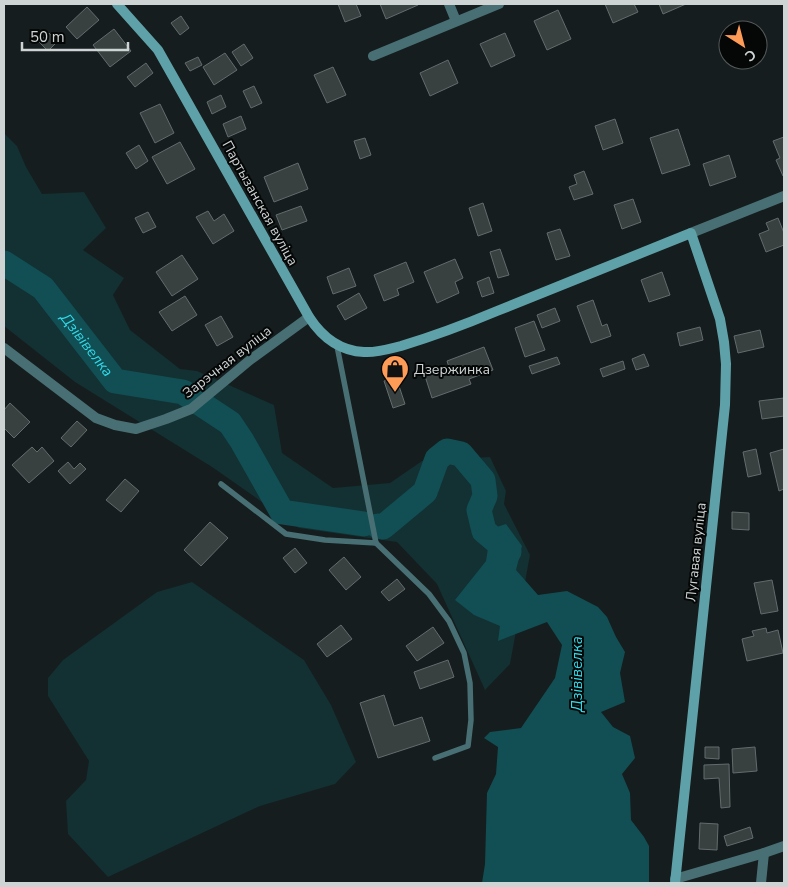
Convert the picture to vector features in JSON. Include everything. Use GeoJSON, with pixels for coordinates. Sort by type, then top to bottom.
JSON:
{"type":"FeatureCollection","features":[{"type":"Feature","properties":{"kind":"street","name":"Партызанская вуліца"},"geometry":{"type":"LineString","coordinates":[[117,4],[158,50],[309,317],[319,332],[337,346],[351,351],[366,352],[387,350],[416,341],[467,323],[691,233]]}},
{"type":"Feature","properties":{"kind":"street"},"geometry":{"type":"LineString","coordinates":[[449,4],[456,21]]}},
{"type":"Feature","properties":{"kind":"street"},"geometry":{"type":"LineString","coordinates":[[373,56],[499,4]]}},
{"type":"Feature","properties":{"kind":"street"},"geometry":{"type":"LineString","coordinates":[[691,233],[784,196]]}},
{"type":"Feature","properties":{"kind":"street","name":"Лугавая вуліца"},"geometry":{"type":"LineString","coordinates":[[675,881],[725,405],[726,364],[720,319],[691,233]]}},
{"type":"Feature","properties":{"kind":"street","name":"Зарэчная вуліца"},"geometry":{"type":"LineString","coordinates":[[4,348],[96,418],[115,425],[136,429],[166,420],[191,409],[250,360],[309,317]]}},
{"type":"Feature","properties":{"kind":"street"},"geometry":{"type":"LineString","coordinates":[[675,881],[784,846]]}},
{"type":"Feature","properties":{"kind":"street"},"geometry":{"type":"LineString","coordinates":[[761,883],[764,853]]}},
{"type":"Feature","properties":{"kind":"lane"},"geometry":{"type":"LineString","coordinates":[[337,346],[376,543],[429,594],[449,621],[464,653],[470,683],[471,720],[468,746],[435,758]]}},
{"type":"Feature","properties":{"kind":"lane"},"geometry":{"type":"LineString","coordinates":[[221,484],[286,534],[325,540],[376,543]]}},
{"type":"Feature","properties":{"kind":"shaded area"},"geometry":{"type":"Polygon","coordinates":[[[4,133],[17,146],[26,167],[42,194],[84,192],[106,228],[83,250],[124,278],[113,295],[130,330],[180,369],[197,371],[274,405],[282,453],[333,488],[390,483],[422,461],[490,457],[506,491],[504,504],[530,555],[510,664],[485,690],[437,584],[397,542],[299,528],[212,467],[75,382],[4,326],[4,133]]]}},
{"type":"Feature","properties":{"kind":"shaded area"},"geometry":{"type":"Polygon","coordinates":[[[192,582],[304,660],[331,705],[356,762],[335,784],[260,806],[108,877],[68,834],[66,801],[86,780],[89,761],[48,696],[48,678],[63,660],[157,592],[192,582]]]}},
{"type":"Feature","properties":{"kind":"water"},"geometry":{"type":"Polygon","coordinates":[[[506,524],[522,546],[516,570],[538,595],[567,591],[598,607],[607,617],[625,652],[620,673],[625,702],[601,712],[613,727],[630,736],[635,758],[622,774],[630,793],[631,820],[649,846],[649,883],[482,883],[485,864],[487,793],[496,774],[498,747],[484,738],[490,732],[521,728],[555,678],[562,645],[547,622],[498,641],[500,626],[474,615],[455,600],[486,561],[488,548],[484,531],[506,524]]]}},
{"type":"Feature","properties":{"kind":"building"},"geometry":{"type":"Polygon","coordinates":[[[338,4],[356,4],[361,16],[345,22],[338,4]]]}},
{"type":"Feature","properties":{"kind":"building"},"geometry":{"type":"Polygon","coordinates":[[[380,4],[418,4],[418,5],[386,19],[380,4]]]}},
{"type":"Feature","properties":{"kind":"building"},"geometry":{"type":"Polygon","coordinates":[[[605,4],[634,4],[638,12],[613,23],[605,4]]]}},
{"type":"Feature","properties":{"kind":"building"},"geometry":{"type":"Polygon","coordinates":[[[659,4],[686,4],[663,14],[659,4]]]}},
{"type":"Feature","properties":{"kind":"building"},"geometry":{"type":"Polygon","coordinates":[[[87,7],[99,20],[77,39],[66,27],[87,7]]]}},
{"type":"Feature","properties":{"kind":"building"},"geometry":{"type":"Polygon","coordinates":[[[558,10],[571,39],[547,50],[534,21],[558,10]]]}},
{"type":"Feature","properties":{"kind":"building"},"geometry":{"type":"Polygon","coordinates":[[[181,16],[189,28],[180,35],[171,23],[181,16]]]}},
{"type":"Feature","properties":{"kind":"building"},"geometry":{"type":"Polygon","coordinates":[[[114,29],[131,51],[110,67],[93,45],[114,29]]]}},
{"type":"Feature","properties":{"kind":"building"},"geometry":{"type":"Polygon","coordinates":[[[49,33],[57,42],[48,51],[39,42],[49,33]]]}},
{"type":"Feature","properties":{"kind":"building"},"geometry":{"type":"Polygon","coordinates":[[[505,33],[515,56],[491,67],[480,44],[505,33]]]}},
{"type":"Feature","properties":{"kind":"building"},"geometry":{"type":"Polygon","coordinates":[[[244,44],[253,58],[241,66],[232,52],[244,44]]]}},
{"type":"Feature","properties":{"kind":"building"},"geometry":{"type":"Polygon","coordinates":[[[225,53],[237,70],[214,85],[203,67],[225,53]]]}},
{"type":"Feature","properties":{"kind":"building"},"geometry":{"type":"Polygon","coordinates":[[[198,57],[202,65],[190,71],[185,63],[198,57]]]}},
{"type":"Feature","properties":{"kind":"building"},"geometry":{"type":"Polygon","coordinates":[[[448,60],[458,83],[430,96],[420,73],[448,60]]]}},
{"type":"Feature","properties":{"kind":"building"},"geometry":{"type":"Polygon","coordinates":[[[146,63],[153,73],[135,87],[127,77],[146,63]]]}},
{"type":"Feature","properties":{"kind":"building"},"geometry":{"type":"Polygon","coordinates":[[[333,67],[346,95],[327,103],[314,75],[333,67]]]}},
{"type":"Feature","properties":{"kind":"building"},"geometry":{"type":"Polygon","coordinates":[[[254,86],[262,103],[251,108],[243,91],[254,86]]]}},
{"type":"Feature","properties":{"kind":"building"},"geometry":{"type":"Polygon","coordinates":[[[221,95],[226,107],[212,114],[207,102],[221,95]]]}},
{"type":"Feature","properties":{"kind":"building"},"geometry":{"type":"Polygon","coordinates":[[[160,104],[174,133],[155,143],[140,113],[160,104]]]}},
{"type":"Feature","properties":{"kind":"building"},"geometry":{"type":"Polygon","coordinates":[[[241,116],[246,129],[228,137],[223,124],[241,116]]]}},
{"type":"Feature","properties":{"kind":"building"},"geometry":{"type":"Polygon","coordinates":[[[615,119],[623,143],[603,150],[595,126],[615,119]]]}},
{"type":"Feature","properties":{"kind":"building"},"geometry":{"type":"Polygon","coordinates":[[[678,129],[690,165],[662,174],[650,138],[678,129]]]}},
{"type":"Feature","properties":{"kind":"building"},"geometry":{"type":"Polygon","coordinates":[[[784,137],[783,176],[776,160],[780,158],[773,141],[784,137]]]}},
{"type":"Feature","properties":{"kind":"building"},"geometry":{"type":"Polygon","coordinates":[[[365,138],[371,155],[360,159],[354,141],[365,138]]]}},
{"type":"Feature","properties":{"kind":"building"},"geometry":{"type":"Polygon","coordinates":[[[180,142],[195,169],[167,184],[152,157],[180,142]]]}},
{"type":"Feature","properties":{"kind":"building"},"geometry":{"type":"Polygon","coordinates":[[[139,145],[148,161],[136,169],[126,153],[139,145]]]}},
{"type":"Feature","properties":{"kind":"building"},"geometry":{"type":"Polygon","coordinates":[[[729,155],[736,177],[710,186],[703,164],[729,155]]]}},
{"type":"Feature","properties":{"kind":"building"},"geometry":{"type":"Polygon","coordinates":[[[298,163],[308,189],[274,202],[264,177],[298,163]]]}},
{"type":"Feature","properties":{"kind":"building"},"geometry":{"type":"Polygon","coordinates":[[[584,171],[593,194],[574,200],[569,187],[577,184],[574,175],[584,171]]]}},
{"type":"Feature","properties":{"kind":"building"},"geometry":{"type":"Polygon","coordinates":[[[633,199],[641,222],[622,229],[614,205],[633,199]]]}},
{"type":"Feature","properties":{"kind":"building"},"geometry":{"type":"Polygon","coordinates":[[[483,203],[492,231],[478,236],[469,208],[483,203]]]}},
{"type":"Feature","properties":{"kind":"building"},"geometry":{"type":"Polygon","coordinates":[[[301,206],[307,221],[282,230],[276,215],[301,206]]]}},
{"type":"Feature","properties":{"kind":"building"},"geometry":{"type":"Polygon","coordinates":[[[208,211],[214,221],[224,214],[234,231],[213,244],[196,217],[208,211]]]}},
{"type":"Feature","properties":{"kind":"building"},"geometry":{"type":"Polygon","coordinates":[[[148,212],[156,227],[143,233],[135,218],[148,212]]]}},
{"type":"Feature","properties":{"kind":"building"},"geometry":{"type":"Polygon","coordinates":[[[778,218],[784,233],[784,245],[766,252],[759,234],[769,230],[766,223],[778,218]]]}},
{"type":"Feature","properties":{"kind":"building"},"geometry":{"type":"Polygon","coordinates":[[[560,229],[570,256],[556,260],[547,233],[560,229]]]}},
{"type":"Feature","properties":{"kind":"building"},"geometry":{"type":"Polygon","coordinates":[[[500,249],[509,275],[498,278],[490,252],[500,249]]]}},
{"type":"Feature","properties":{"kind":"building"},"geometry":{"type":"Polygon","coordinates":[[[182,255],[198,279],[172,296],[156,272],[182,255]]]}},
{"type":"Feature","properties":{"kind":"building"},"geometry":{"type":"Polygon","coordinates":[[[455,259],[463,278],[455,282],[459,293],[437,303],[424,272],[455,259]]]}},
{"type":"Feature","properties":{"kind":"building"},"geometry":{"type":"Polygon","coordinates":[[[406,262],[414,282],[397,289],[399,295],[384,301],[374,275],[406,262]]]}},
{"type":"Feature","properties":{"kind":"building"},"geometry":{"type":"Polygon","coordinates":[[[349,268],[356,286],[333,294],[327,277],[349,268]]]}},
{"type":"Feature","properties":{"kind":"building"},"geometry":{"type":"Polygon","coordinates":[[[662,272],[670,295],[649,302],[641,280],[662,272]]]}},
{"type":"Feature","properties":{"kind":"building"},"geometry":{"type":"Polygon","coordinates":[[[489,277],[494,293],[482,297],[477,282],[489,277]]]}},
{"type":"Feature","properties":{"kind":"building"},"geometry":{"type":"Polygon","coordinates":[[[359,293],[367,308],[345,320],[337,306],[359,293]]]}},
{"type":"Feature","properties":{"kind":"building"},"geometry":{"type":"Polygon","coordinates":[[[185,296],[197,315],[172,331],[159,312],[185,296]]]}},
{"type":"Feature","properties":{"kind":"building"},"geometry":{"type":"Polygon","coordinates":[[[593,300],[602,326],[607,324],[611,336],[591,343],[577,306],[593,300]]]}},
{"type":"Feature","properties":{"kind":"building"},"geometry":{"type":"Polygon","coordinates":[[[555,308],[560,321],[542,328],[537,315],[555,308]]]}},
{"type":"Feature","properties":{"kind":"building"},"geometry":{"type":"Polygon","coordinates":[[[221,316],[233,337],[217,346],[205,325],[221,316]]]}},
{"type":"Feature","properties":{"kind":"building"},"geometry":{"type":"Polygon","coordinates":[[[534,321],[545,350],[525,357],[515,328],[534,321]]]}},
{"type":"Feature","properties":{"kind":"building"},"geometry":{"type":"Polygon","coordinates":[[[700,327],[703,340],[680,346],[677,333],[700,327]]]}},
{"type":"Feature","properties":{"kind":"building"},"geometry":{"type":"Polygon","coordinates":[[[760,330],[764,347],[738,353],[734,336],[760,330]]]}},
{"type":"Feature","properties":{"kind":"building"},"geometry":{"type":"Polygon","coordinates":[[[484,347],[493,370],[469,379],[471,384],[432,398],[425,376],[449,367],[447,361],[484,347]]]}},
{"type":"Feature","properties":{"kind":"building"},"geometry":{"type":"Polygon","coordinates":[[[644,354],[649,366],[636,370],[632,359],[644,354]]]}},
{"type":"Feature","properties":{"kind":"building"},"geometry":{"type":"Polygon","coordinates":[[[557,357],[560,364],[532,374],[529,366],[557,357]]]}},
{"type":"Feature","properties":{"kind":"building"},"geometry":{"type":"Polygon","coordinates":[[[623,361],[625,369],[603,377],[600,369],[623,361]]]}},
{"type":"Feature","properties":{"kind":"building","name":"Дзержинка"},"geometry":{"type":"Polygon","coordinates":[[[395,374],[405,404],[393,408],[384,381],[392,379],[391,375],[395,374]]]}},
{"type":"Feature","properties":{"kind":"building"},"geometry":{"type":"Polygon","coordinates":[[[784,398],[784,416],[762,419],[759,401],[784,398]]]}},
{"type":"Feature","properties":{"kind":"building"},"geometry":{"type":"Polygon","coordinates":[[[10,403],[30,422],[14,438],[4,428],[4,410],[10,403]]]}},
{"type":"Feature","properties":{"kind":"building"},"geometry":{"type":"Polygon","coordinates":[[[77,421],[87,430],[71,447],[61,438],[77,421]]]}},
{"type":"Feature","properties":{"kind":"building"},"geometry":{"type":"Polygon","coordinates":[[[32,447],[37,452],[42,447],[54,461],[29,483],[12,465],[32,447]]]}},
{"type":"Feature","properties":{"kind":"building"},"geometry":{"type":"Polygon","coordinates":[[[756,449],[761,474],[748,477],[743,452],[756,449]]]}},
{"type":"Feature","properties":{"kind":"building"},"geometry":{"type":"Polygon","coordinates":[[[784,449],[784,489],[779,491],[770,453],[784,449]]]}},
{"type":"Feature","properties":{"kind":"building"},"geometry":{"type":"Polygon","coordinates":[[[68,462],[74,469],[80,463],[86,469],[70,484],[58,471],[68,462]]]}},
{"type":"Feature","properties":{"kind":"building"},"geometry":{"type":"Polygon","coordinates":[[[125,479],[139,491],[121,512],[106,500],[125,479]]]}},
{"type":"Feature","properties":{"kind":"building"},"geometry":{"type":"Polygon","coordinates":[[[732,512],[749,513],[749,530],[732,529],[732,512]]]}},
{"type":"Feature","properties":{"kind":"building"},"geometry":{"type":"Polygon","coordinates":[[[210,522],[228,538],[201,566],[184,550],[210,522]]]}},
{"type":"Feature","properties":{"kind":"building"},"geometry":{"type":"Polygon","coordinates":[[[295,548],[307,563],[295,573],[283,558],[295,548]]]}},
{"type":"Feature","properties":{"kind":"building"},"geometry":{"type":"Polygon","coordinates":[[[344,557],[361,577],[346,590],[329,570],[344,557]]]}},
{"type":"Feature","properties":{"kind":"building"},"geometry":{"type":"Polygon","coordinates":[[[397,579],[405,589],[389,601],[381,592],[397,579]]]}},
{"type":"Feature","properties":{"kind":"building"},"geometry":{"type":"Polygon","coordinates":[[[772,580],[778,611],[761,614],[754,583],[772,580]]]}},
{"type":"Feature","properties":{"kind":"building"},"geometry":{"type":"Polygon","coordinates":[[[341,625],[352,639],[327,657],[317,644],[341,625]]]}},
{"type":"Feature","properties":{"kind":"building"},"geometry":{"type":"Polygon","coordinates":[[[433,627],[444,643],[417,661],[406,646],[433,627]]]}},
{"type":"Feature","properties":{"kind":"building"},"geometry":{"type":"Polygon","coordinates":[[[766,628],[767,633],[778,630],[783,653],[747,661],[742,639],[754,636],[752,631],[766,628]]]}},
{"type":"Feature","properties":{"kind":"building"},"geometry":{"type":"Polygon","coordinates":[[[448,660],[454,677],[420,689],[414,672],[448,660]]]}},
{"type":"Feature","properties":{"kind":"building"},"geometry":{"type":"Polygon","coordinates":[[[384,695],[394,726],[422,717],[430,741],[378,758],[360,703],[384,695]]]}},
{"type":"Feature","properties":{"kind":"building"},"geometry":{"type":"Polygon","coordinates":[[[705,747],[719,747],[719,759],[705,758],[705,747]]]}},
{"type":"Feature","properties":{"kind":"building"},"geometry":{"type":"Polygon","coordinates":[[[755,747],[757,771],[733,773],[732,749],[755,747]]]}},
{"type":"Feature","properties":{"kind":"building"},"geometry":{"type":"Polygon","coordinates":[[[729,764],[730,807],[721,808],[719,778],[704,779],[704,765],[729,764]]]}},
{"type":"Feature","properties":{"kind":"building"},"geometry":{"type":"Polygon","coordinates":[[[700,823],[718,824],[717,850],[699,849],[700,823]]]}},
{"type":"Feature","properties":{"kind":"building"},"geometry":{"type":"Polygon","coordinates":[[[750,827],[753,838],[727,846],[724,836],[750,827]]]}},
{"type":"Feature","properties":{"kind":"waterway","name":"Дзівівелка"},"geometry":{"type":"LineString","coordinates":[[4,263],[43,288],[115,381],[183,392],[230,423],[282,512],[364,524]]}},
{"type":"Feature","properties":{"kind":"waterway","name":"Дзівівелка"},"geometry":{"type":"LineString","coordinates":[[378,526],[383,527],[425,492],[437,459],[447,451],[461,454],[483,480],[485,496],[479,510],[484,531],[509,552]]}},
{"type":"Feature","properties":{"kind":"place","name":"Дзержинка"},"geometry":{"type":"Point","coordinates":[395,393]}}]}
